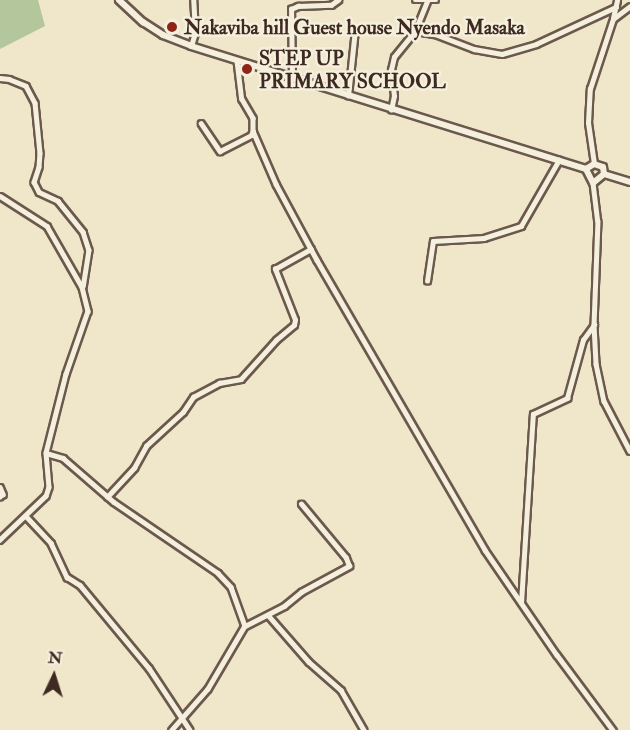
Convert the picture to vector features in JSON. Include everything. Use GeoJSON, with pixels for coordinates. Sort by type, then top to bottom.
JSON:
{"type":"FeatureCollection","features":[{"type":"Feature","properties":{"kind":"street"},"geometry":{"type":"LineString","coordinates":[[119,0],[143,22],[163,35],[191,46],[586,169],[592,183],[598,221],[594,325],[596,364],[604,401],[630,451]]}},
{"type":"Feature","properties":{"kind":"street"},"geometry":{"type":"LineString","coordinates":[[191,46],[195,33],[193,0]]}},
{"type":"Feature","properties":{"kind":"street"},"geometry":{"type":"LineString","coordinates":[[292,78],[291,9],[298,6],[331,5],[338,0]]}},
{"type":"Feature","properties":{"kind":"street"},"geometry":{"type":"LineString","coordinates":[[415,0],[427,2],[436,0]]}},
{"type":"Feature","properties":{"kind":"street"},"geometry":{"type":"LineString","coordinates":[[594,164],[588,123],[590,89],[617,0]]}},
{"type":"Feature","properties":{"kind":"street"},"geometry":{"type":"LineString","coordinates":[[391,110],[394,90],[391,64],[415,31],[427,2]]}},
{"type":"Feature","properties":{"kind":"street"},"geometry":{"type":"LineString","coordinates":[[612,19],[630,6]]}},
{"type":"Feature","properties":{"kind":"street"},"geometry":{"type":"LineString","coordinates":[[415,31],[435,34],[474,49],[502,54],[536,44],[616,7]]}},
{"type":"Feature","properties":{"kind":"street"},"geometry":{"type":"LineString","coordinates":[[348,96],[355,29]]}},
{"type":"Feature","properties":{"kind":"street"},"geometry":{"type":"LineString","coordinates":[[237,61],[242,99],[253,118],[253,131],[276,184],[311,249],[485,550],[613,730]]}},
{"type":"Feature","properties":{"kind":"street"},"geometry":{"type":"LineString","coordinates":[[0,78],[9,78],[26,86],[35,104],[39,160],[34,182],[39,192],[58,201],[83,232],[89,250],[82,286]]}},
{"type":"Feature","properties":{"kind":"street"},"geometry":{"type":"LineString","coordinates":[[201,123],[220,151],[251,135],[253,131]]}},
{"type":"Feature","properties":{"kind":"street"},"geometry":{"type":"LineString","coordinates":[[427,281],[433,241],[484,238],[520,226],[559,160]]}},
{"type":"Feature","properties":{"kind":"street"},"geometry":{"type":"LineString","coordinates":[[586,169],[594,164]]}},
{"type":"Feature","properties":{"kind":"street"},"geometry":{"type":"LineString","coordinates":[[594,164],[603,167],[604,174]]}},
{"type":"Feature","properties":{"kind":"street"},"geometry":{"type":"LineString","coordinates":[[604,174],[630,182]]}},
{"type":"Feature","properties":{"kind":"street"},"geometry":{"type":"LineString","coordinates":[[592,183],[604,174]]}},
{"type":"Feature","properties":{"kind":"street"},"geometry":{"type":"LineString","coordinates":[[0,196],[41,219],[47,226],[82,286],[88,311],[66,374],[46,453],[49,486],[40,504],[0,540]]}},
{"type":"Feature","properties":{"kind":"street"},"geometry":{"type":"LineString","coordinates":[[107,497],[134,468],[146,446],[175,420],[193,397],[219,383],[241,379],[263,357],[270,345],[294,325],[295,320],[275,269],[311,249]]}},
{"type":"Feature","properties":{"kind":"street"},"geometry":{"type":"LineString","coordinates":[[521,603],[533,414],[567,398],[582,340],[594,325]]}},
{"type":"Feature","properties":{"kind":"street"},"geometry":{"type":"LineString","coordinates":[[46,453],[63,458],[107,497],[226,579],[245,626]]}},
{"type":"Feature","properties":{"kind":"street"},"geometry":{"type":"LineString","coordinates":[[0,487],[3,494],[0,497]]}},
{"type":"Feature","properties":{"kind":"street"},"geometry":{"type":"LineString","coordinates":[[172,730],[208,688],[245,626],[268,615],[301,592],[349,566],[346,558],[301,504]]}},
{"type":"Feature","properties":{"kind":"street"},"geometry":{"type":"LineString","coordinates":[[26,516],[51,543],[67,577],[80,585],[149,668],[190,730]]}},
{"type":"Feature","properties":{"kind":"street"},"geometry":{"type":"LineString","coordinates":[[268,615],[309,662],[341,690],[364,730]]}},
{"type":"Feature","properties":{"kind":"green space"},"geometry":{"type":"Polygon","coordinates":[[[0,0],[38,0],[45,26],[0,49],[0,0]]]}},
{"type":"Feature","properties":{"kind":"place","name":"Nakaviba hill Guest house Nyendo Masaka"},"geometry":{"type":"Point","coordinates":[172,27]}},
{"type":"Feature","properties":{"kind":"place","name":"STEP UP PRIMARY SCHOOL"},"geometry":{"type":"Point","coordinates":[247,69]}}]}
